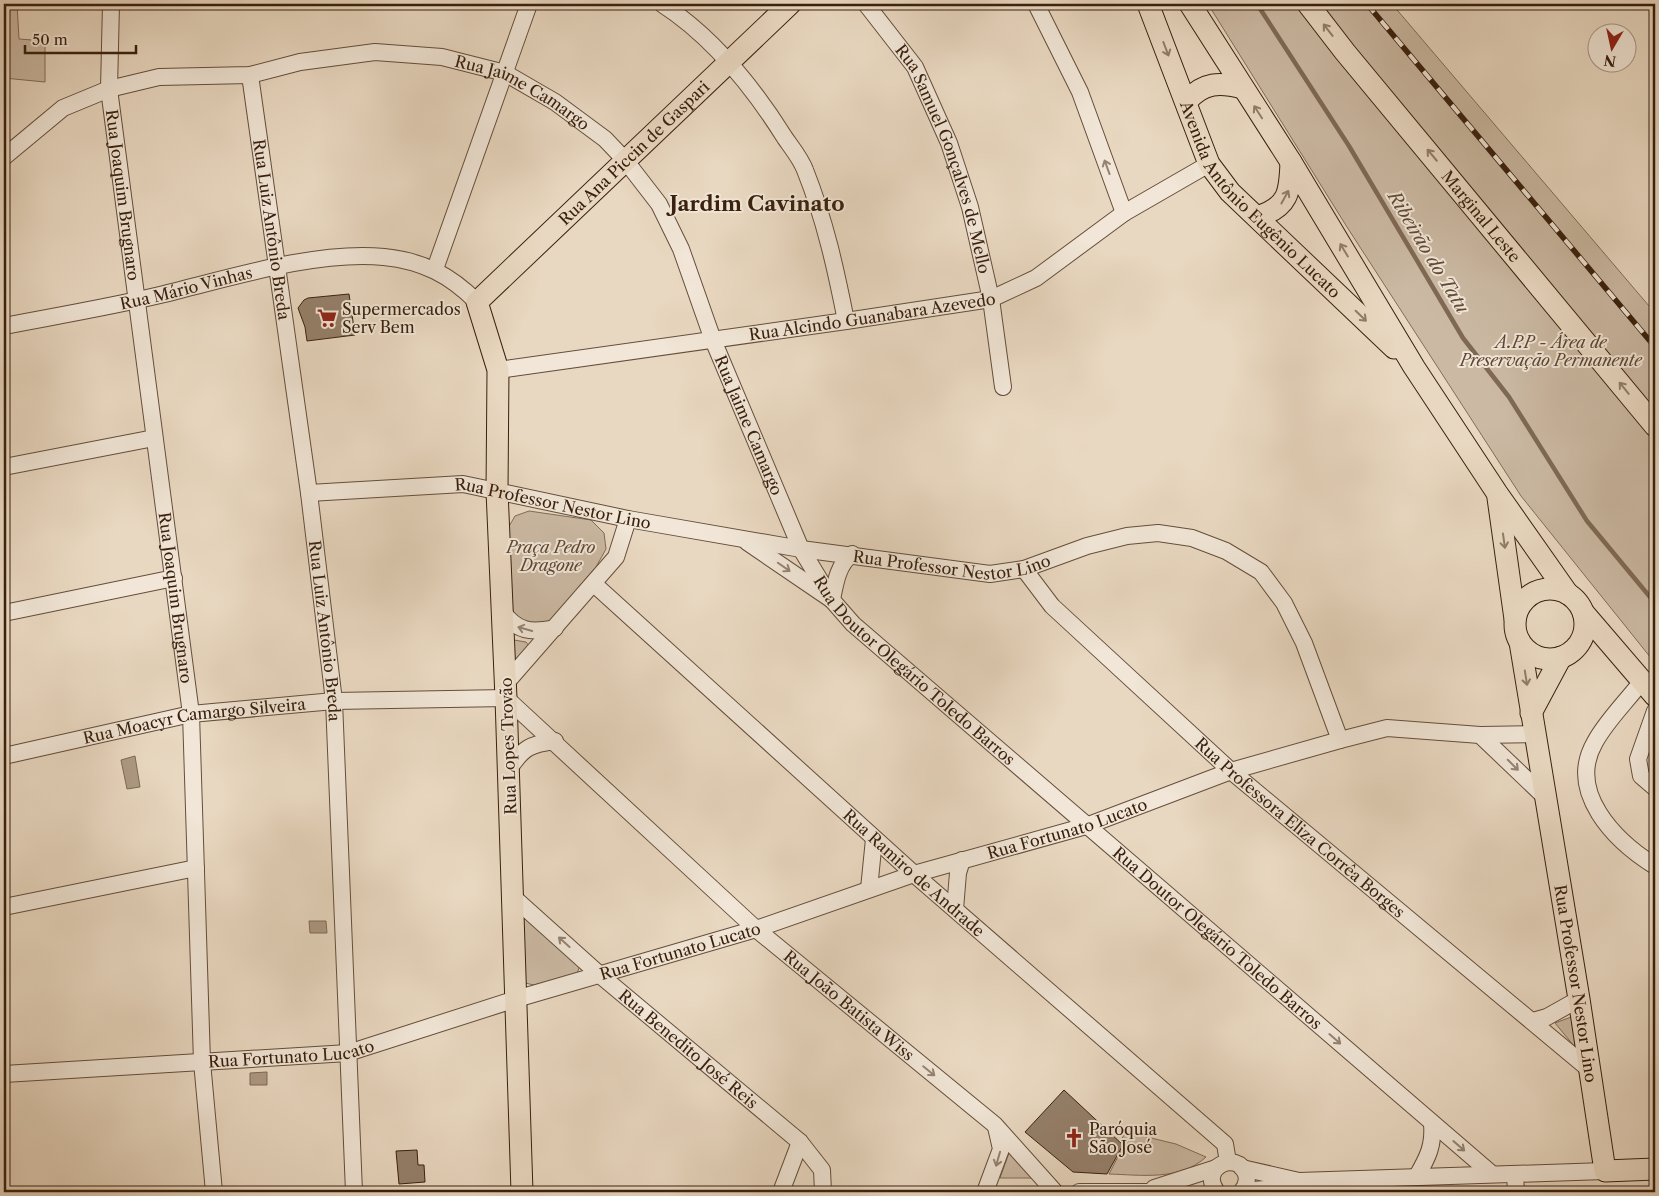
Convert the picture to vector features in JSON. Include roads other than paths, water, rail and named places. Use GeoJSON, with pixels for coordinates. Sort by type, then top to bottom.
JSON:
{"type":"FeatureCollection","features":[{"type":"Feature","properties":{"kind":"main road","name":"Rua Ana Piccin de Gaspari"},"geometry":{"type":"LineString","coordinates":[[477,302],[790,4]]}},
{"type":"Feature","properties":{"kind":"main road","name":"Avenida Antônio Eugênio Lucato"},"geometry":{"type":"LineString","coordinates":[[1148,4],[1187,101],[1209,164],[1230,192],[1414,367]]}},
{"type":"Feature","properties":{"kind":"main road","name":"Avenida Antônio Eugênio Lucato"},"geometry":{"type":"LineString","coordinates":[[1190,4],[1291,162],[1414,367],[1497,493],[1568,594]]}},
{"type":"Feature","properties":{"kind":"main road","name":"Marginal Leste"},"geometry":{"type":"LineString","coordinates":[[1308,4],[1345,52],[1655,426]]}},
{"type":"Feature","properties":{"kind":"main road"},"geometry":{"type":"LineString","coordinates":[[1187,101],[1194,92],[1207,84],[1226,83],[1243,88]]}},
{"type":"Feature","properties":{"kind":"main road"},"geometry":{"type":"LineString","coordinates":[[1257,217],[1273,212],[1288,195],[1291,162]]}},
{"type":"Feature","properties":{"kind":"main road","name":"Rua Lopes Trovão"},"geometry":{"type":"LineString","coordinates":[[477,302],[498,370],[497,491],[509,769],[522,1192]]}},
{"type":"Feature","properties":{"kind":"main road","name":"Avenida Antônio Eugênio Lucato"},"geometry":{"type":"LineString","coordinates":[[1497,493],[1515,619]]}},
{"type":"Feature","properties":{"kind":"main road"},"geometry":{"type":"LineString","coordinates":[[1583,612],[1585,623],[1579,644],[1571,652],[1561,657],[1550,659],[1538,657],[1528,651],[1520,642],[1516,631],[1515,619],[1519,608],[1526,599],[1536,592],[1555,590],[1568,594],[1578,603],[1583,612],[1649,689]]}},
{"type":"Feature","properties":{"kind":"main road","name":"Rua Professor Nestor Lino"},"geometry":{"type":"LineString","coordinates":[[1520,642],[1579,999],[1605,1171]]}},
{"type":"Feature","properties":{"kind":"main road"},"geometry":{"type":"LineString","coordinates":[[1579,644],[1627,665]]}},
{"type":"Feature","properties":{"kind":"main road"},"geometry":{"type":"LineString","coordinates":[[1533,724],[1561,657]]}},
{"type":"Feature","properties":{"kind":"main road"},"geometry":{"type":"LineString","coordinates":[[1605,1171],[1655,1168]]}},
{"type":"Feature","properties":{"kind":"street","name":"Rua Joaquim Brugnaro"},"geometry":{"type":"LineString","coordinates":[[111,4],[109,89],[191,714],[202,1062],[214,1192]]}},
{"type":"Feature","properties":{"kind":"street"},"geometry":{"type":"LineString","coordinates":[[435,269],[529,4]]}},
{"type":"Feature","properties":{"kind":"street"},"geometry":{"type":"LineString","coordinates":[[662,4],[681,16],[729,62],[770,113],[804,168],[829,238],[846,322]]}},
{"type":"Feature","properties":{"kind":"street","name":"Rua Samuel Gonçalves de Mello"},"geometry":{"type":"LineString","coordinates":[[866,4],[914,67],[949,143],[970,207],[991,299],[1003,387]]}},
{"type":"Feature","properties":{"kind":"street"},"geometry":{"type":"LineString","coordinates":[[1036,4],[1080,92],[1124,213]]}},
{"type":"Feature","properties":{"kind":"street","name":"Rua Jaime Camargo"},"geometry":{"type":"LineString","coordinates":[[4,158],[63,108],[109,89],[159,77],[250,75],[300,62],[375,52],[442,57],[505,73],[555,102],[605,139],[626,160],[658,204],[681,249],[713,340],[800,549]]}},
{"type":"Feature","properties":{"kind":"street","name":"Rua Luiz Antônio Breda"},"geometry":{"type":"LineString","coordinates":[[250,75],[308,493],[334,701],[354,1192]]}},
{"type":"Feature","properties":{"kind":"street","name":"Rua Alcindo Guanabara Azevedo"},"geometry":{"type":"LineString","coordinates":[[498,370],[846,322],[991,299],[1036,278],[1124,213],[1209,164]]}},
{"type":"Feature","properties":{"kind":"street","name":"Rua Mário Vinhas"},"geometry":{"type":"LineString","coordinates":[[4,326],[136,300],[276,266],[339,257],[384,257],[435,269],[458,284],[477,302]]}},
{"type":"Feature","properties":{"kind":"street"},"geometry":{"type":"LineString","coordinates":[[4,467],[154,438]]}},
{"type":"Feature","properties":{"kind":"street","name":"Rua Professor Nestor Lino"},"geometry":{"type":"LineString","coordinates":[[308,493],[463,484],[628,519],[800,549],[852,554],[990,574],[1024,569],[1088,546],[1127,536],[1158,533],[1192,538],[1226,551],[1261,572],[1284,602],[1304,644],[1340,740]]}},
{"type":"Feature","properties":{"kind":"street"},"geometry":{"type":"LineString","coordinates":[[506,690],[555,628],[616,557],[628,519]]}},
{"type":"Feature","properties":{"kind":"street"},"geometry":{"type":"LineString","coordinates":[[743,539],[832,600],[838,573],[847,558],[852,554]]}},
{"type":"Feature","properties":{"kind":"street","name":"Rua Doutor Olegário Toledo Barros"},"geometry":{"type":"LineString","coordinates":[[800,549],[832,600],[853,624],[1492,1174]]}},
{"type":"Feature","properties":{"kind":"street","name":"Rua Professora Eliza Corrêa Borges"},"geometry":{"type":"LineString","coordinates":[[1024,569],[1052,606],[1231,771],[1590,1070]]}},
{"type":"Feature","properties":{"kind":"street"},"geometry":{"type":"LineString","coordinates":[[4,613],[174,578]]}},
{"type":"Feature","properties":{"kind":"street","name":"Rua Ramiro de Andrade"},"geometry":{"type":"LineString","coordinates":[[594,584],[874,839],[1226,1144],[1229,1166]]}},
{"type":"Feature","properties":{"kind":"street"},"geometry":{"type":"LineString","coordinates":[[502,611],[510,623],[523,630],[539,632],[555,628]]}},
{"type":"Feature","properties":{"kind":"street"},"geometry":{"type":"LineString","coordinates":[[1649,689],[1595,742],[1586,762],[1586,779],[1590,799],[1615,835],[1655,866]]}},
{"type":"Feature","properties":{"kind":"street","name":"Rua Moacyr Camargo Silveira"},"geometry":{"type":"LineString","coordinates":[[4,756],[191,714],[334,701],[506,690]]}},
{"type":"Feature","properties":{"kind":"street","name":"Rua João Batista Wiss"},"geometry":{"type":"LineString","coordinates":[[506,690],[555,741],[756,929],[995,1125],[1054,1192]]}},
{"type":"Feature","properties":{"kind":"street"},"geometry":{"type":"LineString","coordinates":[[1655,711],[1638,759],[1640,776],[1655,788]]}},
{"type":"Feature","properties":{"kind":"street"},"geometry":{"type":"LineString","coordinates":[[1340,740],[1387,728],[1480,735],[1533,724]]}},
{"type":"Feature","properties":{"kind":"street"},"geometry":{"type":"LineString","coordinates":[[1480,735],[1545,797]]}},
{"type":"Feature","properties":{"kind":"street","name":"Rua Fortunato Lucato"},"geometry":{"type":"LineString","coordinates":[[4,1074],[348,1054],[516,999],[756,929],[914,874],[1086,826],[1231,771],[1340,740]]}},
{"type":"Feature","properties":{"kind":"street"},"geometry":{"type":"LineString","coordinates":[[509,769],[520,753],[535,744],[555,741]]}},
{"type":"Feature","properties":{"kind":"street"},"geometry":{"type":"LineString","coordinates":[[869,890],[874,839]]}},
{"type":"Feature","properties":{"kind":"street"},"geometry":{"type":"LineString","coordinates":[[956,909],[958,873],[962,860]]}},
{"type":"Feature","properties":{"kind":"street"},"geometry":{"type":"LineString","coordinates":[[4,907],[196,868]]}},
{"type":"Feature","properties":{"kind":"street","name":"Rua Benedito José Reis"},"geometry":{"type":"LineString","coordinates":[[513,897],[600,975],[800,1142],[822,1170],[823,1192]]}},
{"type":"Feature","properties":{"kind":"street"},"geometry":{"type":"LineString","coordinates":[[1533,1021],[1547,1017],[1579,999]]}},
{"type":"Feature","properties":{"kind":"street"},"geometry":{"type":"LineString","coordinates":[[1417,1176],[1430,1154],[1434,1141],[1432,1122]]}},
{"type":"Feature","properties":{"kind":"street"},"geometry":{"type":"LineString","coordinates":[[985,1192],[1001,1149],[995,1125]]}},
{"type":"Feature","properties":{"kind":"street"},"geometry":{"type":"LineString","coordinates":[[781,1192],[800,1142]]}},
{"type":"Feature","properties":{"kind":"street"},"geometry":{"type":"LineString","coordinates":[[1145,1191],[1229,1166],[1289,1185]]}},
{"type":"Feature","properties":{"kind":"street"},"geometry":{"type":"LineString","coordinates":[[1229,1166],[1246,1177],[1242,1192],[1289,1185],[1417,1176],[1605,1171]]}},
{"type":"Feature","properties":{"kind":"street"},"geometry":{"type":"LineString","coordinates":[[1217,1192],[1212,1182],[1229,1166]]}},
{"type":"Feature","properties":{"kind":"street"},"geometry":{"type":"LineString","coordinates":[[1515,1174],[1516,1192]]}},
{"type":"Feature","properties":{"kind":"street"},"geometry":{"type":"LineString","coordinates":[[1079,1192],[1170,1192]]}},
{"type":"Feature","properties":{"kind":"waterway","name":"Ribeirão do Tatu"},"geometry":{"type":"LineString","coordinates":[[1257,4],[1349,146],[1463,338],[1509,397],[1587,521],[1655,603]]}},
{"type":"Feature","properties":{"kind":"railway"},"geometry":{"type":"LineString","coordinates":[[1367,4],[1655,347]]}},
{"type":"Feature","properties":{"kind":"place","name":"Supermercados Serv Bem"},"geometry":{"type":"Point","coordinates":[327,318]}},
{"type":"Feature","properties":{"kind":"place","name":"Paróquia São José"},"geometry":{"type":"Point","coordinates":[1074,1138]}},
{"type":"Feature","properties":{"kind":"district","name":"Jardim Cavinato"},"geometry":{"type":"Point","coordinates":[757,204]}},
{"type":"Feature","properties":{"kind":"park label","name":"A.P.P - Área de Preservação Permanente"},"geometry":{"type":"Point","coordinates":[1551,351]}},
{"type":"Feature","properties":{"kind":"park label","name":"Praça Pedro Dragone"},"geometry":{"type":"Point","coordinates":[551,556]}}]}
